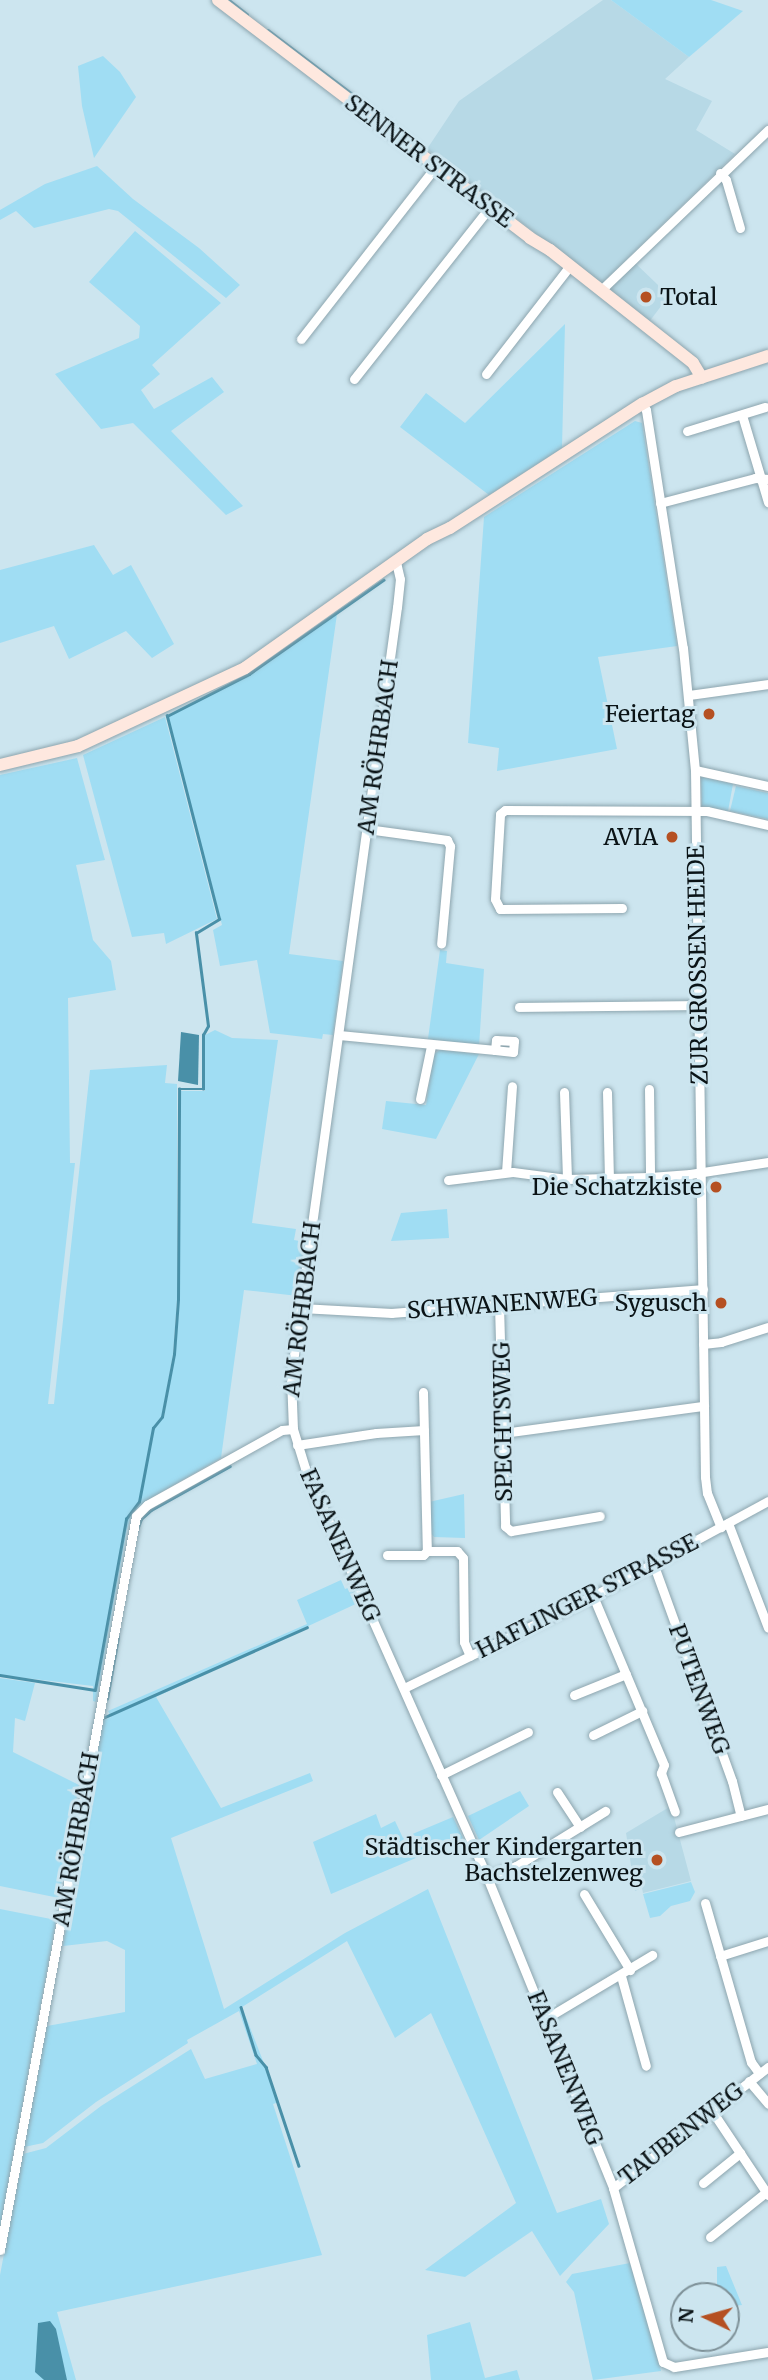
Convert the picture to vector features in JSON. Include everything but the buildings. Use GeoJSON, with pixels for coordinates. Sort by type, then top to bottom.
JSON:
{"type":"FeatureCollection","features":[{"type":"Feature","properties":{"kind":"main road","name":"SENNER STRASSE"},"geometry":{"type":"LineString","coordinates":[[218,0],[530,238],[550,250],[693,363],[702,378]]}},
{"type":"Feature","properties":{"kind":"main road"},"geometry":{"type":"LineString","coordinates":[[0,765],[78,747],[224,679],[272,651],[400,559],[429,546],[450,528],[642,404],[670,388],[768,356]]}},
{"type":"Feature","properties":{"kind":"street"},"geometry":{"type":"LineString","coordinates":[[600,291],[720,173],[768,130]]}},
{"type":"Feature","properties":{"kind":"street"},"geometry":{"type":"LineString","coordinates":[[301,339],[436,166]]}},
{"type":"Feature","properties":{"kind":"street"},"geometry":{"type":"LineString","coordinates":[[720,173],[726,180],[740,228]]}},
{"type":"Feature","properties":{"kind":"street"},"geometry":{"type":"LineString","coordinates":[[354,379],[490,207]]}},
{"type":"Feature","properties":{"kind":"street"},"geometry":{"type":"LineString","coordinates":[[486,374],[568,266]]}},
{"type":"Feature","properties":{"kind":"street","name":"ZUR GROSSEN HEIDE"},"geometry":{"type":"LineString","coordinates":[[642,404],[646,410],[689,695],[695,770],[706,1485],[768,1628]]}},
{"type":"Feature","properties":{"kind":"street"},"geometry":{"type":"LineString","coordinates":[[687,431],[765,407]]}},
{"type":"Feature","properties":{"kind":"street"},"geometry":{"type":"LineString","coordinates":[[742,415],[765,478],[768,502]]}},
{"type":"Feature","properties":{"kind":"street"},"geometry":{"type":"LineString","coordinates":[[660,503],[765,478]]}},
{"type":"Feature","properties":{"kind":"street","name":"AM RÖHRBACH"},"geometry":{"type":"LineString","coordinates":[[0,2250],[136,1516],[147,1505],[282,1430],[293,1429],[292,1377],[399,589],[400,559]]}},
{"type":"Feature","properties":{"kind":"street"},"geometry":{"type":"LineString","coordinates":[[689,695],[768,684]]}},
{"type":"Feature","properties":{"kind":"street"},"geometry":{"type":"LineString","coordinates":[[695,770],[768,786]]}},
{"type":"Feature","properties":{"kind":"street"},"geometry":{"type":"LineString","coordinates":[[622,908],[500,909],[495,900],[500,814],[505,810],[695,811],[768,825]]}},
{"type":"Feature","properties":{"kind":"street"},"geometry":{"type":"LineString","coordinates":[[367,828],[447,840],[450,846],[441,944]]}},
{"type":"Feature","properties":{"kind":"street"},"geometry":{"type":"LineString","coordinates":[[519,1007],[698,1005]]}},
{"type":"Feature","properties":{"kind":"street"},"geometry":{"type":"LineString","coordinates":[[339,1035],[430,1046],[495,1050]]}},
{"type":"Feature","properties":{"kind":"street"},"geometry":{"type":"LineString","coordinates":[[420,1099],[424,1092],[430,1046]]}},
{"type":"Feature","properties":{"kind":"street"},"geometry":{"type":"LineString","coordinates":[[506,1172],[512,1086]]}},
{"type":"Feature","properties":{"kind":"street"},"geometry":{"type":"LineString","coordinates":[[649,1089],[650,1177]]}},
{"type":"Feature","properties":{"kind":"street"},"geometry":{"type":"LineString","coordinates":[[564,1092],[566,1179]]}},
{"type":"Feature","properties":{"kind":"street"},"geometry":{"type":"LineString","coordinates":[[607,1092],[609,1180]]}},
{"type":"Feature","properties":{"kind":"street"},"geometry":{"type":"LineString","coordinates":[[448,1181],[506,1172],[566,1179],[609,1180],[701,1172],[768,1162]]}},
{"type":"Feature","properties":{"kind":"street","name":"SCHWANENWEG"},"geometry":{"type":"LineString","coordinates":[[301,1308],[382,1313],[703,1289]]}},
{"type":"Feature","properties":{"kind":"street","name":"SPECHTSWEG"},"geometry":{"type":"LineString","coordinates":[[499,1305],[505,1526],[511,1531],[600,1516]]}},
{"type":"Feature","properties":{"kind":"street"},"geometry":{"type":"LineString","coordinates":[[703,1343],[721,1342],[768,1327]]}},
{"type":"Feature","properties":{"kind":"street"},"geometry":{"type":"LineString","coordinates":[[423,1392],[428,1551]]}},
{"type":"Feature","properties":{"kind":"street"},"geometry":{"type":"LineString","coordinates":[[503,1433],[704,1406]]}},
{"type":"Feature","properties":{"kind":"street","name":"FASANENWEG"},"geometry":{"type":"LineString","coordinates":[[293,1429],[297,1445],[487,1877],[613,2188],[663,2362],[669,2367],[768,2352]]}},
{"type":"Feature","properties":{"kind":"street"},"geometry":{"type":"LineString","coordinates":[[297,1445],[376,1433],[424,1430]]}},
{"type":"Feature","properties":{"kind":"street","name":"HAFLINGER STRASSE"},"geometry":{"type":"LineString","coordinates":[[404,1688],[593,1596],[768,1501]]}},
{"type":"Feature","properties":{"kind":"street"},"geometry":{"type":"LineString","coordinates":[[387,1555],[457,1551],[463,1558],[464,1642],[470,1656]]}},
{"type":"Feature","properties":{"kind":"street","name":"PUTENWEG"},"geometry":{"type":"LineString","coordinates":[[653,1563],[732,1781],[741,1816]]}},
{"type":"Feature","properties":{"kind":"street"},"geometry":{"type":"LineString","coordinates":[[593,1596],[664,1765],[661,1773],[675,1812]]}},
{"type":"Feature","properties":{"kind":"street"},"geometry":{"type":"LineString","coordinates":[[574,1695],[626,1674]]}},
{"type":"Feature","properties":{"kind":"street"},"geometry":{"type":"LineString","coordinates":[[593,1735],[642,1711]]}},
{"type":"Feature","properties":{"kind":"street"},"geometry":{"type":"LineString","coordinates":[[441,1775],[528,1732]]}},
{"type":"Feature","properties":{"kind":"street"},"geometry":{"type":"LineString","coordinates":[[557,1792],[580,1827]]}},
{"type":"Feature","properties":{"kind":"street"},"geometry":{"type":"LineString","coordinates":[[679,1832],[768,1809]]}},
{"type":"Feature","properties":{"kind":"street"},"geometry":{"type":"LineString","coordinates":[[487,1877],[516,1866],[605,1811]]}},
{"type":"Feature","properties":{"kind":"street"},"geometry":{"type":"LineString","coordinates":[[584,1894],[630,1970]]}},
{"type":"Feature","properties":{"kind":"street"},"geometry":{"type":"LineString","coordinates":[[705,1903],[751,2062],[759,2073]]}},
{"type":"Feature","properties":{"kind":"street"},"geometry":{"type":"LineString","coordinates":[[720,1955],[768,1941]]}},
{"type":"Feature","properties":{"kind":"street"},"geometry":{"type":"LineString","coordinates":[[545,2019],[621,1976],[652,1955]]}},
{"type":"Feature","properties":{"kind":"street"},"geometry":{"type":"LineString","coordinates":[[621,1976],[646,2066]]}},
{"type":"Feature","properties":{"kind":"street","name":"TAUBENWEG"},"geometry":{"type":"LineString","coordinates":[[613,2188],[768,2067]]}},
{"type":"Feature","properties":{"kind":"street","name":"TAUBENWEG"},"geometry":{"type":"LineString","coordinates":[[749,2081],[768,2104]]}},
{"type":"Feature","properties":{"kind":"street"},"geometry":{"type":"LineString","coordinates":[[710,2236],[767,2194],[712,2111]]}},
{"type":"Feature","properties":{"kind":"street"},"geometry":{"type":"LineString","coordinates":[[703,2183],[740,2153]]}},
{"type":"Feature","properties":{"kind":"shaded area"},"geometry":{"type":"Polygon","coordinates":[[[603,0],[611,0],[689,57],[665,79],[712,101],[696,130],[735,154],[601,284],[427,149],[459,101],[603,0]]]}},
{"type":"Feature","properties":{"kind":"shaded area"},"geometry":{"type":"Polygon","coordinates":[[[611,0],[711,0],[743,11],[689,57],[611,0]]]}},
{"type":"Feature","properties":{"kind":"shaded area"},"geometry":{"type":"Polygon","coordinates":[[[103,56],[120,72],[136,97],[94,158],[82,106],[78,66],[103,56]]]}},
{"type":"Feature","properties":{"kind":"shaded area"},"geometry":{"type":"Polygon","coordinates":[[[97,166],[133,199],[199,248],[240,285],[226,298],[118,211],[109,209],[34,228],[16,211],[0,220],[0,210],[45,184],[97,166]]]}},
{"type":"Feature","properties":{"kind":"shaded area"},"geometry":{"type":"Polygon","coordinates":[[[135,231],[221,303],[152,365],[160,374],[141,390],[154,409],[212,377],[224,392],[171,431],[243,506],[226,515],[133,423],[101,429],[55,374],[139,338],[140,326],[89,282],[135,231]]]}},
{"type":"Feature","properties":{"kind":"shaded area"},"geometry":{"type":"Polygon","coordinates":[[[633,261],[658,285],[665,301],[649,322],[609,292],[608,288],[633,261]]]}},
{"type":"Feature","properties":{"kind":"shaded area"},"geometry":{"type":"Polygon","coordinates":[[[565,324],[562,448],[489,495],[400,427],[426,393],[465,423],[565,324]]]}},
{"type":"Feature","properties":{"kind":"shaded area"},"geometry":{"type":"Polygon","coordinates":[[[635,421],[642,423],[677,646],[598,657],[617,749],[497,771],[499,748],[468,743],[484,517],[635,421]]]}},
{"type":"Feature","properties":{"kind":"shaded area"},"geometry":{"type":"Polygon","coordinates":[[[94,545],[113,575],[131,565],[174,644],[152,658],[126,631],[69,659],[54,626],[0,643],[0,570],[94,545]]]}},
{"type":"Feature","properties":{"kind":"shaded area"},"geometry":{"type":"Polygon","coordinates":[[[337,614],[289,954],[343,961],[333,1035],[323,1034],[322,1039],[270,1033],[257,960],[220,966],[213,930],[222,925],[168,716],[254,673],[337,614]]]}},
{"type":"Feature","properties":{"kind":"shaded area"},"geometry":{"type":"Polygon","coordinates":[[[165,717],[217,919],[166,944],[164,933],[132,937],[83,755],[165,717]]]}},
{"type":"Feature","properties":{"kind":"shaded area"},"geometry":{"type":"Polygon","coordinates":[[[77,758],[105,860],[76,865],[93,940],[111,961],[116,990],[68,998],[70,1163],[75,1163],[48,1404],[54,1404],[90,1070],[167,1065],[165,1083],[177,1084],[177,1300],[173,1354],[162,1416],[157,1422],[164,1417],[175,1354],[179,1310],[181,1091],[205,1091],[205,1035],[215,1030],[232,1038],[278,1040],[252,1223],[296,1229],[294,1240],[305,1242],[298,1296],[244,1290],[221,1458],[151,1498],[132,1514],[96,1702],[93,1701],[93,1686],[0,1675],[0,775],[77,758]]]}},
{"type":"Feature","properties":{"kind":"shaded area"},"geometry":{"type":"Polygon","coordinates":[[[701,777],[733,784],[728,811],[702,806],[701,777]]]}},
{"type":"Feature","properties":{"kind":"shaded area"},"geometry":{"type":"Polygon","coordinates":[[[736,786],[768,793],[768,819],[730,811],[736,786]]]}},
{"type":"Feature","properties":{"kind":"shaded area"},"geometry":{"type":"Polygon","coordinates":[[[440,950],[447,951],[446,963],[484,969],[479,1047],[428,1039],[440,950]]]}},
{"type":"Feature","properties":{"kind":"shaded area"},"geometry":{"type":"Polygon","coordinates":[[[181,1032],[199,1035],[198,1085],[178,1081],[181,1032]]]}},
{"type":"Feature","properties":{"kind":"shaded area"},"geometry":{"type":"Polygon","coordinates":[[[440,1050],[479,1054],[436,1139],[382,1129],[386,1101],[426,1105],[434,1054],[440,1050]]]}},
{"type":"Feature","properties":{"kind":"shaded area"},"geometry":{"type":"Polygon","coordinates":[[[447,1209],[449,1238],[391,1241],[401,1213],[447,1209]]]}},
{"type":"Feature","properties":{"kind":"shaded area"},"geometry":{"type":"Polygon","coordinates":[[[464,1494],[465,1538],[434,1537],[429,1531],[429,1502],[464,1494]]]}},
{"type":"Feature","properties":{"kind":"shaded area"},"geometry":{"type":"Polygon","coordinates":[[[341,1580],[345,1589],[353,1586],[360,1602],[156,1697],[221,1808],[310,1773],[313,1781],[171,1838],[224,2009],[345,1933],[428,1889],[557,2213],[601,2199],[609,2224],[560,2276],[532,2231],[465,2277],[425,2270],[516,2203],[431,2013],[395,2038],[347,1941],[242,2007],[279,2102],[273,2104],[322,2255],[57,2312],[76,2380],[0,2380],[0,2275],[23,2154],[46,2148],[101,2106],[191,2049],[205,2079],[257,2064],[239,2011],[187,2040],[188,2043],[96,2102],[43,2143],[24,2147],[47,2026],[125,2012],[125,1950],[107,1941],[63,1946],[102,1721],[111,1717],[108,1711],[307,1624],[297,1600],[341,1580]]]}},
{"type":"Feature","properties":{"kind":"shaded area"},"geometry":{"type":"Polygon","coordinates":[[[0,1678],[35,1683],[25,1721],[15,1718],[13,1752],[79,1785],[59,1898],[0,1886],[0,1678]]]}},
{"type":"Feature","properties":{"kind":"shaded area"},"geometry":{"type":"Polygon","coordinates":[[[520,1791],[529,1806],[479,1840],[468,1816],[520,1791]]]}},
{"type":"Feature","properties":{"kind":"shaded area","name":"Städtischer Kindergarten Bachstelzenweg"},"geometry":{"type":"Polygon","coordinates":[[[671,1806],[691,1881],[643,1893],[642,1888],[635,1891],[626,1833],[671,1806]]]}},
{"type":"Feature","properties":{"kind":"shaded area"},"geometry":{"type":"Polygon","coordinates":[[[376,1814],[381,1828],[395,1821],[403,1838],[453,1817],[463,1838],[331,1894],[313,1842],[376,1814]]]}},
{"type":"Feature","properties":{"kind":"shaded area"},"geometry":{"type":"Polygon","coordinates":[[[691,1882],[695,1892],[690,1901],[671,1906],[660,1916],[650,1918],[643,1894],[691,1882]]]}},
{"type":"Feature","properties":{"kind":"shaded area"},"geometry":{"type":"Polygon","coordinates":[[[0,1909],[56,1920],[0,2227],[0,1909]]]}},
{"type":"Feature","properties":{"kind":"shaded area"},"geometry":{"type":"Polygon","coordinates":[[[630,2263],[661,2371],[593,2380],[574,2292],[566,2282],[572,2274],[630,2263]]]}},
{"type":"Feature","properties":{"kind":"shaded area"},"geometry":{"type":"Polygon","coordinates":[[[726,2266],[733,2282],[717,2282],[717,2267],[726,2266]]]}},
{"type":"Feature","properties":{"kind":"shaded area"},"geometry":{"type":"Polygon","coordinates":[[[50,2321],[56,2329],[67,2380],[44,2380],[35,2372],[38,2323],[50,2321]]]}},
{"type":"Feature","properties":{"kind":"shaded area"},"geometry":{"type":"Polygon","coordinates":[[[470,2322],[485,2378],[517,2370],[520,2380],[431,2380],[427,2335],[470,2322]]]}},
{"type":"Feature","properties":{"kind":"waterway"},"geometry":{"type":"LineString","coordinates":[[229,0],[247,14]]}},
{"type":"Feature","properties":{"kind":"waterway"},"geometry":{"type":"LineString","coordinates":[[268,30],[393,125]]}},
{"type":"Feature","properties":{"kind":"waterway"},"geometry":{"type":"LineString","coordinates":[[0,1675],[95,1690],[126,1519],[139,1502],[153,1428],[162,1417],[174,1354],[178,1299],[179,1089],[203,1089],[203,1035],[208,1026],[196,933],[219,919],[167,716],[249,674],[383,580]]}},
{"type":"Feature","properties":{"kind":"waterway"},"geometry":{"type":"LineString","coordinates":[[137,1530],[141,1519],[151,1510],[230,1466]]}},
{"type":"Feature","properties":{"kind":"waterway"},"geometry":{"type":"LineString","coordinates":[[103,1718],[307,1627]]}},
{"type":"Feature","properties":{"kind":"waterway"},"geometry":{"type":"LineString","coordinates":[[107,1699],[118,1637]]}},
{"type":"Feature","properties":{"kind":"waterway"},"geometry":{"type":"LineString","coordinates":[[241,2007],[256,2055],[266,2067],[299,2166]]}},
{"type":"Feature","properties":{"kind":"place","name":"Total"},"geometry":{"type":"Point","coordinates":[646,297]}},
{"type":"Feature","properties":{"kind":"place","name":"Feiertag"},"geometry":{"type":"Point","coordinates":[709,714]}},
{"type":"Feature","properties":{"kind":"place","name":"AVIA"},"geometry":{"type":"Point","coordinates":[672,837]}},
{"type":"Feature","properties":{"kind":"place","name":"Die Schatzkiste"},"geometry":{"type":"Point","coordinates":[716,1187]}},
{"type":"Feature","properties":{"kind":"place","name":"Sygusch"},"geometry":{"type":"Point","coordinates":[721,1303]}},
{"type":"Feature","properties":{"kind":"place","name":"Städtischer Kindergarten Bachstelzenweg"},"geometry":{"type":"Point","coordinates":[657,1860]}}]}
